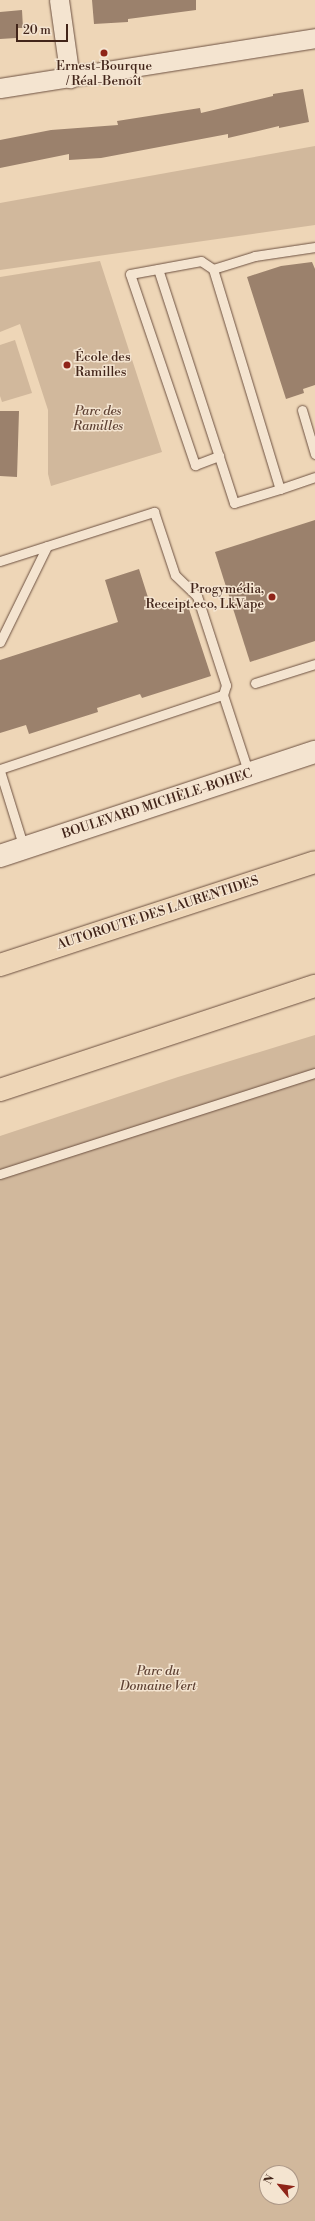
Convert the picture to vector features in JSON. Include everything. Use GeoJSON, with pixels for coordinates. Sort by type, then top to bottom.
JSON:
{"type":"FeatureCollection","features":[{"type":"Feature","properties":{"kind":"highway","name":"AUTOROUTE DES LAURENTIDES"},"geometry":{"type":"LineString","coordinates":[[0,965],[315,862]]}},
{"type":"Feature","properties":{"kind":"highway"},"geometry":{"type":"LineString","coordinates":[[0,1090],[315,986]]}},
{"type":"Feature","properties":{"kind":"street"},"geometry":{"type":"LineString","coordinates":[[59,0],[70,78]]}},
{"type":"Feature","properties":{"kind":"street"},"geometry":{"type":"LineString","coordinates":[[0,88],[315,38]]}},
{"type":"Feature","properties":{"kind":"street","name":"BOULEVARD MICHÈLE-BOHEC"},"geometry":{"type":"LineString","coordinates":[[0,856],[315,752]]}},
{"type":"Feature","properties":{"kind":"lane"},"geometry":{"type":"LineString","coordinates":[[213,268],[255,256],[315,247]]}},
{"type":"Feature","properties":{"kind":"lane"},"geometry":{"type":"LineString","coordinates":[[219,456],[195,465],[130,274],[201,261],[213,268],[280,489]]}},
{"type":"Feature","properties":{"kind":"lane"},"geometry":{"type":"LineString","coordinates":[[158,269],[234,503],[315,477]]}},
{"type":"Feature","properties":{"kind":"lane"},"geometry":{"type":"LineString","coordinates":[[302,410],[315,454]]}},
{"type":"Feature","properties":{"kind":"lane"},"geometry":{"type":"LineString","coordinates":[[0,561],[154,512],[175,575],[197,596],[226,685],[223,695],[249,774]]}},
{"type":"Feature","properties":{"kind":"lane"},"geometry":{"type":"LineString","coordinates":[[0,642],[47,546]]}},
{"type":"Feature","properties":{"kind":"lane"},"geometry":{"type":"LineString","coordinates":[[255,683],[315,664]]}},
{"type":"Feature","properties":{"kind":"lane"},"geometry":{"type":"LineString","coordinates":[[24,848],[0,770],[223,695]]}},
{"type":"Feature","properties":{"kind":"lane"},"geometry":{"type":"LineString","coordinates":[[0,1174],[315,1073]]}},
{"type":"Feature","properties":{"kind":"green space"},"geometry":{"type":"Polygon","coordinates":[[[315,146],[315,225],[0,270],[0,203],[315,146]]]}},
{"type":"Feature","properties":{"kind":"green space","name":"Parc des Ramilles"},"geometry":{"type":"Polygon","coordinates":[[[100,261],[162,452],[51,486],[48,474],[48,410],[20,324],[0,332],[0,277],[100,261]]]}},
{"type":"Feature","properties":{"kind":"green space"},"geometry":{"type":"Polygon","coordinates":[[[15,340],[32,393],[2,402],[0,396],[0,345],[15,340]]]}},
{"type":"Feature","properties":{"kind":"green space","name":"Parc du Domaine Vert"},"geometry":{"type":"Polygon","coordinates":[[[315,1035],[315,2221],[0,2221],[0,1136],[178,1077],[315,1035]]]}},
{"type":"Feature","properties":{"kind":"building"},"geometry":{"type":"Polygon","coordinates":[[[92,0],[196,0],[196,10],[128,19],[128,22],[94,24],[92,0]]]}},
{"type":"Feature","properties":{"kind":"building"},"geometry":{"type":"Polygon","coordinates":[[[22,10],[23,28],[16,28],[16,38],[0,39],[0,12],[22,10]]]}},
{"type":"Feature","properties":{"kind":"building"},"geometry":{"type":"Polygon","coordinates":[[[303,89],[309,122],[279,128],[279,126],[228,138],[228,134],[101,158],[69,160],[69,154],[0,168],[0,140],[51,130],[118,125],[117,121],[200,108],[201,113],[273,96],[273,94],[303,89]]]}},
{"type":"Feature","properties":{"kind":"building"},"geometry":{"type":"Polygon","coordinates":[[[312,262],[315,269],[315,385],[303,389],[304,393],[286,399],[247,277],[281,266],[312,262]]]}},
{"type":"Feature","properties":{"kind":"building"},"geometry":{"type":"Polygon","coordinates":[[[0,411],[19,411],[17,477],[0,476],[0,411]]]}},
{"type":"Feature","properties":{"kind":"building","name":"Progymédia, Receipt.eco, LkVape"},"geometry":{"type":"Polygon","coordinates":[[[315,520],[315,641],[250,662],[215,552],[315,520]]]}},
{"type":"Feature","properties":{"kind":"building"},"geometry":{"type":"Polygon","coordinates":[[[139,569],[152,610],[186,600],[211,676],[142,698],[140,694],[97,708],[98,712],[29,734],[26,725],[0,733],[0,660],[118,622],[105,580],[139,569]]]}},
{"type":"Feature","properties":{"kind":"place","name":"Ernest-Bourque / Réal-Benoît"},"geometry":{"type":"Point","coordinates":[104,53]}},
{"type":"Feature","properties":{"kind":"place","name":"École des Ramilles"},"geometry":{"type":"Point","coordinates":[67,365]}},
{"type":"Feature","properties":{"kind":"place","name":"Progymédia, Receipt.eco, LkVape"},"geometry":{"type":"Point","coordinates":[272,597]}}]}
